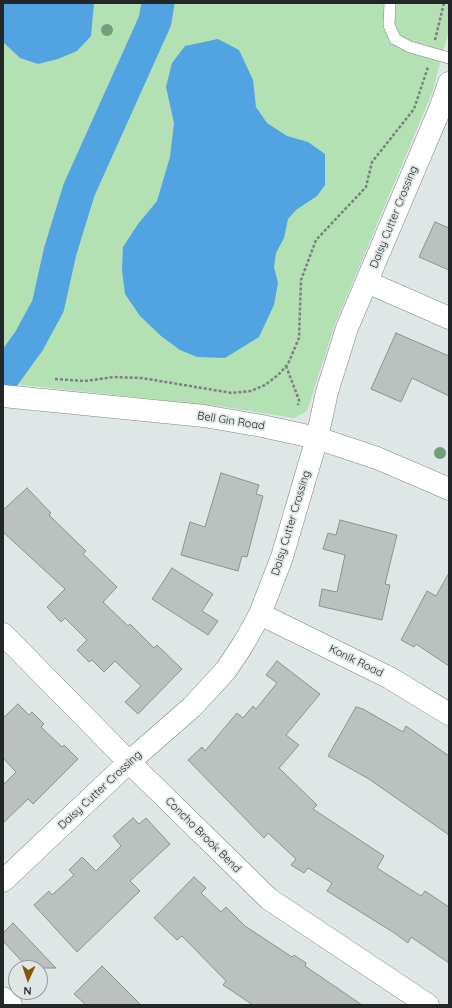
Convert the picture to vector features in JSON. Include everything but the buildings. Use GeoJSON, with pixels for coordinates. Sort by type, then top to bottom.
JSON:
{"type":"FeatureCollection","features":[{"type":"Feature","properties":{"kind":"street","name":"Daisy Cutter Crossing"},"geometry":{"type":"LineString","coordinates":[[3,881],[129,762],[192,707],[226,670],[244,643],[260,614],[282,557],[317,438],[327,392],[347,328],[440,108],[449,83]]}},
{"type":"Feature","properties":{"kind":"street"},"geometry":{"type":"LineString","coordinates":[[367,282],[449,318]]}},
{"type":"Feature","properties":{"kind":"street","name":"Bell Gin Road"},"geometry":{"type":"LineString","coordinates":[[3,396],[204,416],[262,426],[317,438],[377,458],[449,490]]}},
{"type":"Feature","properties":{"kind":"street","name":"Konik Road"},"geometry":{"type":"LineString","coordinates":[[260,614],[390,678],[449,714]]}},
{"type":"Feature","properties":{"kind":"street","name":"Concho Brook Bend"},"geometry":{"type":"LineString","coordinates":[[3,634],[129,762],[269,900],[428,1005]]}},
{"type":"Feature","properties":{"kind":"street"},"geometry":{"type":"LineString","coordinates":[[3,998],[10,1005]]}},
{"type":"Feature","properties":{"kind":"lane"},"geometry":{"type":"LineString","coordinates":[[390,3],[389,25],[395,39],[410,47],[449,58]]}},
{"type":"Feature","properties":{"kind":"path"},"geometry":{"type":"LineString","coordinates":[[434,43],[444,3]]}},
{"type":"Feature","properties":{"kind":"path"},"geometry":{"type":"LineString","coordinates":[[48,379],[85,381],[114,377],[142,378],[232,393],[251,391],[265,385],[286,366],[299,338],[301,280],[316,240],[366,187],[372,162],[414,109],[428,66]]}},
{"type":"Feature","properties":{"kind":"path"},"geometry":{"type":"LineString","coordinates":[[286,366],[299,400],[298,405]]}},
{"type":"Feature","properties":{"kind":"green space"},"geometry":{"type":"Polygon","coordinates":[[[3,3],[449,3],[449,30],[432,93],[334,327],[307,411],[294,418],[225,407],[3,383],[3,3]]]}},
{"type":"Feature","properties":{"kind":"water"},"geometry":{"type":"Polygon","coordinates":[[[3,3],[94,3],[91,36],[77,51],[58,59],[38,64],[20,58],[3,42],[3,3]]]}},
{"type":"Feature","properties":{"kind":"water"},"geometry":{"type":"Polygon","coordinates":[[[218,39],[239,50],[253,80],[256,107],[267,123],[287,136],[308,142],[325,154],[325,185],[317,196],[296,210],[288,219],[284,238],[276,253],[274,267],[278,283],[274,305],[259,337],[225,358],[197,357],[180,350],[161,336],[140,316],[125,294],[122,270],[123,247],[138,224],[157,201],[170,157],[174,123],[166,87],[172,63],[185,46],[218,39]]]}},
{"type":"Feature","properties":{"kind":"waterway"},"geometry":{"type":"LineString","coordinates":[[3,377],[29,341],[48,306],[60,252],[79,190],[155,21],[158,3]]}}]}
